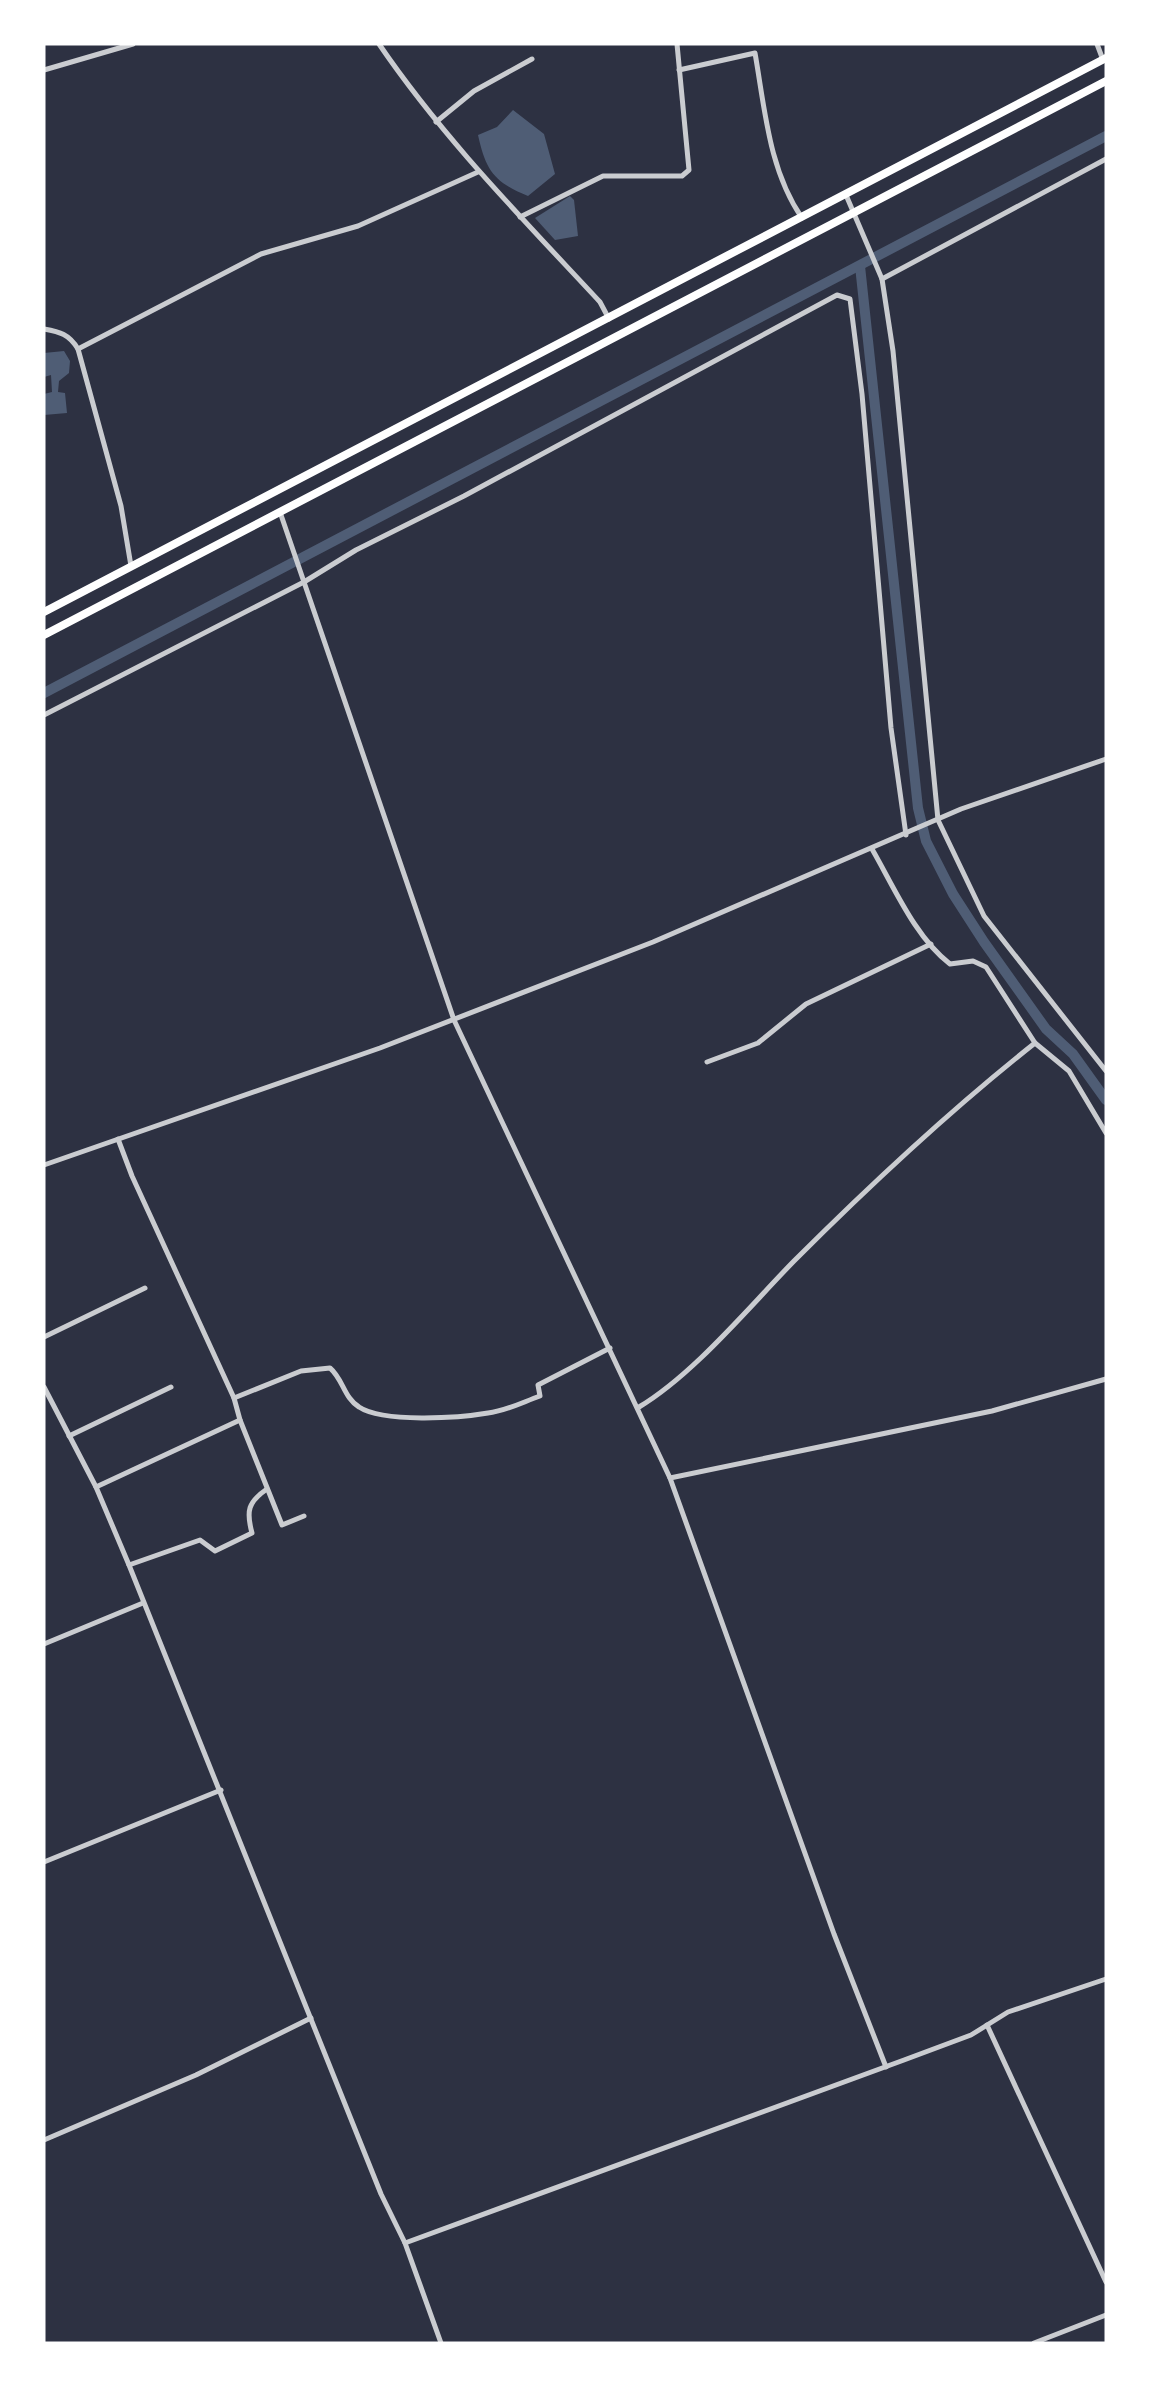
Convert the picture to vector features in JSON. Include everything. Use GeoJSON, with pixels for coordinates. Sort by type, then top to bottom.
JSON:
{"type":"FeatureCollection","features":[{"type":"Feature","properties":{"kind":"main road"},"geometry":{"type":"LineString","coordinates":[[44,612],[1104,59]]}},
{"type":"Feature","properties":{"kind":"main road"},"geometry":{"type":"LineString","coordinates":[[44,635],[1106,81]]}},
{"type":"Feature","properties":{"kind":"street"},"geometry":{"type":"LineString","coordinates":[[44,70],[133,44]]}},
{"type":"Feature","properties":{"kind":"street"},"geometry":{"type":"LineString","coordinates":[[379,44],[436,122],[478,172],[600,302],[608,319]]}},
{"type":"Feature","properties":{"kind":"street"},"geometry":{"type":"LineString","coordinates":[[520,216],[603,176],[682,176],[689,170],[677,44]]}},
{"type":"Feature","properties":{"kind":"street"},"geometry":{"type":"LineString","coordinates":[[1097,44],[1104,59]]}},
{"type":"Feature","properties":{"kind":"street"},"geometry":{"type":"LineString","coordinates":[[679,70],[755,54],[776,167],[786,194],[802,218]]}},
{"type":"Feature","properties":{"kind":"street"},"geometry":{"type":"LineString","coordinates":[[436,122],[474,91],[532,59]]}},
{"type":"Feature","properties":{"kind":"street"},"geometry":{"type":"LineString","coordinates":[[882,279],[1106,159]]}},
{"type":"Feature","properties":{"kind":"street"},"geometry":{"type":"LineString","coordinates":[[78,349],[261,254],[358,226],[478,172]]}},
{"type":"Feature","properties":{"kind":"street"},"geometry":{"type":"LineString","coordinates":[[846,195],[882,279],[893,351],[936,821],[984,916],[1106,1071]]}},
{"type":"Feature","properties":{"kind":"street"},"geometry":{"type":"LineString","coordinates":[[44,715],[837,295],[850,299],[862,394],[891,728],[908,834]]}},
{"type":"Feature","properties":{"kind":"street"},"geometry":{"type":"LineString","coordinates":[[44,329],[62,332],[72,338],[78,349],[121,506],[131,566]]}},
{"type":"Feature","properties":{"kind":"street"},"geometry":{"type":"LineString","coordinates":[[280,512],[454,1020],[639,1407],[670,1478],[834,1934],[886,2067]]}},
{"type":"Feature","properties":{"kind":"street"},"geometry":{"type":"LineString","coordinates":[[44,1165],[454,1020],[653,942],[936,821],[1106,759]]}},
{"type":"Feature","properties":{"kind":"street"},"geometry":{"type":"LineString","coordinates":[[872,849],[909,915],[931,944],[950,964],[973,961],[986,967],[1035,1043],[1069,1071],[1106,1133]]}},
{"type":"Feature","properties":{"kind":"street"},"geometry":{"type":"LineString","coordinates":[[707,1062],[758,1043],[806,1003],[931,944]]}},
{"type":"Feature","properties":{"kind":"street"},"geometry":{"type":"LineString","coordinates":[[639,1407],[678,1378],[872,1184],[967,1097],[1035,1043]]}},
{"type":"Feature","properties":{"kind":"street"},"geometry":{"type":"LineString","coordinates":[[118,1139],[132,1176],[234,1398],[240,1420],[282,1525],[304,1516]]}},
{"type":"Feature","properties":{"kind":"street"},"geometry":{"type":"LineString","coordinates":[[44,1337],[145,1288]]}},
{"type":"Feature","properties":{"kind":"street"},"geometry":{"type":"LineString","coordinates":[[234,1398],[301,1371],[330,1368],[339,1375],[348,1396],[357,1406],[369,1412],[423,1417],[489,1413],[540,1396],[538,1385],[610,1348]]}},
{"type":"Feature","properties":{"kind":"street"},"geometry":{"type":"LineString","coordinates":[[670,1478],[992,1411],[1106,1379]]}},
{"type":"Feature","properties":{"kind":"street"},"geometry":{"type":"LineString","coordinates":[[44,1387],[96,1487],[129,1565],[381,2194],[405,2243],[441,2343]]}},
{"type":"Feature","properties":{"kind":"street"},"geometry":{"type":"LineString","coordinates":[[69,1436],[171,1387]]}},
{"type":"Feature","properties":{"kind":"street"},"geometry":{"type":"LineString","coordinates":[[96,1487],[240,1420]]}},
{"type":"Feature","properties":{"kind":"street"},"geometry":{"type":"LineString","coordinates":[[129,1565],[200,1540],[215,1551],[252,1533],[246,1514],[249,1504],[267,1489]]}},
{"type":"Feature","properties":{"kind":"street"},"geometry":{"type":"LineString","coordinates":[[44,1644],[143,1603]]}},
{"type":"Feature","properties":{"kind":"street"},"geometry":{"type":"LineString","coordinates":[[44,1862],[221,1790]]}},
{"type":"Feature","properties":{"kind":"street"},"geometry":{"type":"LineString","coordinates":[[405,2243],[971,2035],[1008,2012],[1106,1979]]}},
{"type":"Feature","properties":{"kind":"street"},"geometry":{"type":"LineString","coordinates":[[44,2140],[196,2075],[312,2018]]}},
{"type":"Feature","properties":{"kind":"street"},"geometry":{"type":"LineString","coordinates":[[987,2025],[1106,2282]]}},
{"type":"Feature","properties":{"kind":"street"},"geometry":{"type":"LineString","coordinates":[[1034,2343],[1106,2315]]}},
{"type":"Feature","properties":{"kind":"water"},"geometry":{"type":"Polygon","coordinates":[[[513,110],[544,134],[555,174],[528,196],[507,186],[493,174],[484,158],[478,135],[497,127],[513,110]]]}},
{"type":"Feature","properties":{"kind":"water"},"geometry":{"type":"Polygon","coordinates":[[[570,196],[574,200],[578,236],[555,240],[535,218],[570,196]]]}},
{"type":"Feature","properties":{"kind":"water"},"geometry":{"type":"Polygon","coordinates":[[[64,351],[70,361],[69,373],[59,381],[58,392],[65,393],[67,413],[44,415],[44,394],[52,392],[51,375],[44,377],[44,353],[64,351]]]}},
{"type":"Feature","properties":{"kind":"waterway"},"geometry":{"type":"LineString","coordinates":[[44,693],[1106,136]]}},
{"type":"Feature","properties":{"kind":"waterway"},"geometry":{"type":"LineString","coordinates":[[860,266],[918,808],[926,841],[953,894],[984,942],[1046,1029],[1073,1054],[1106,1100]]}}]}
